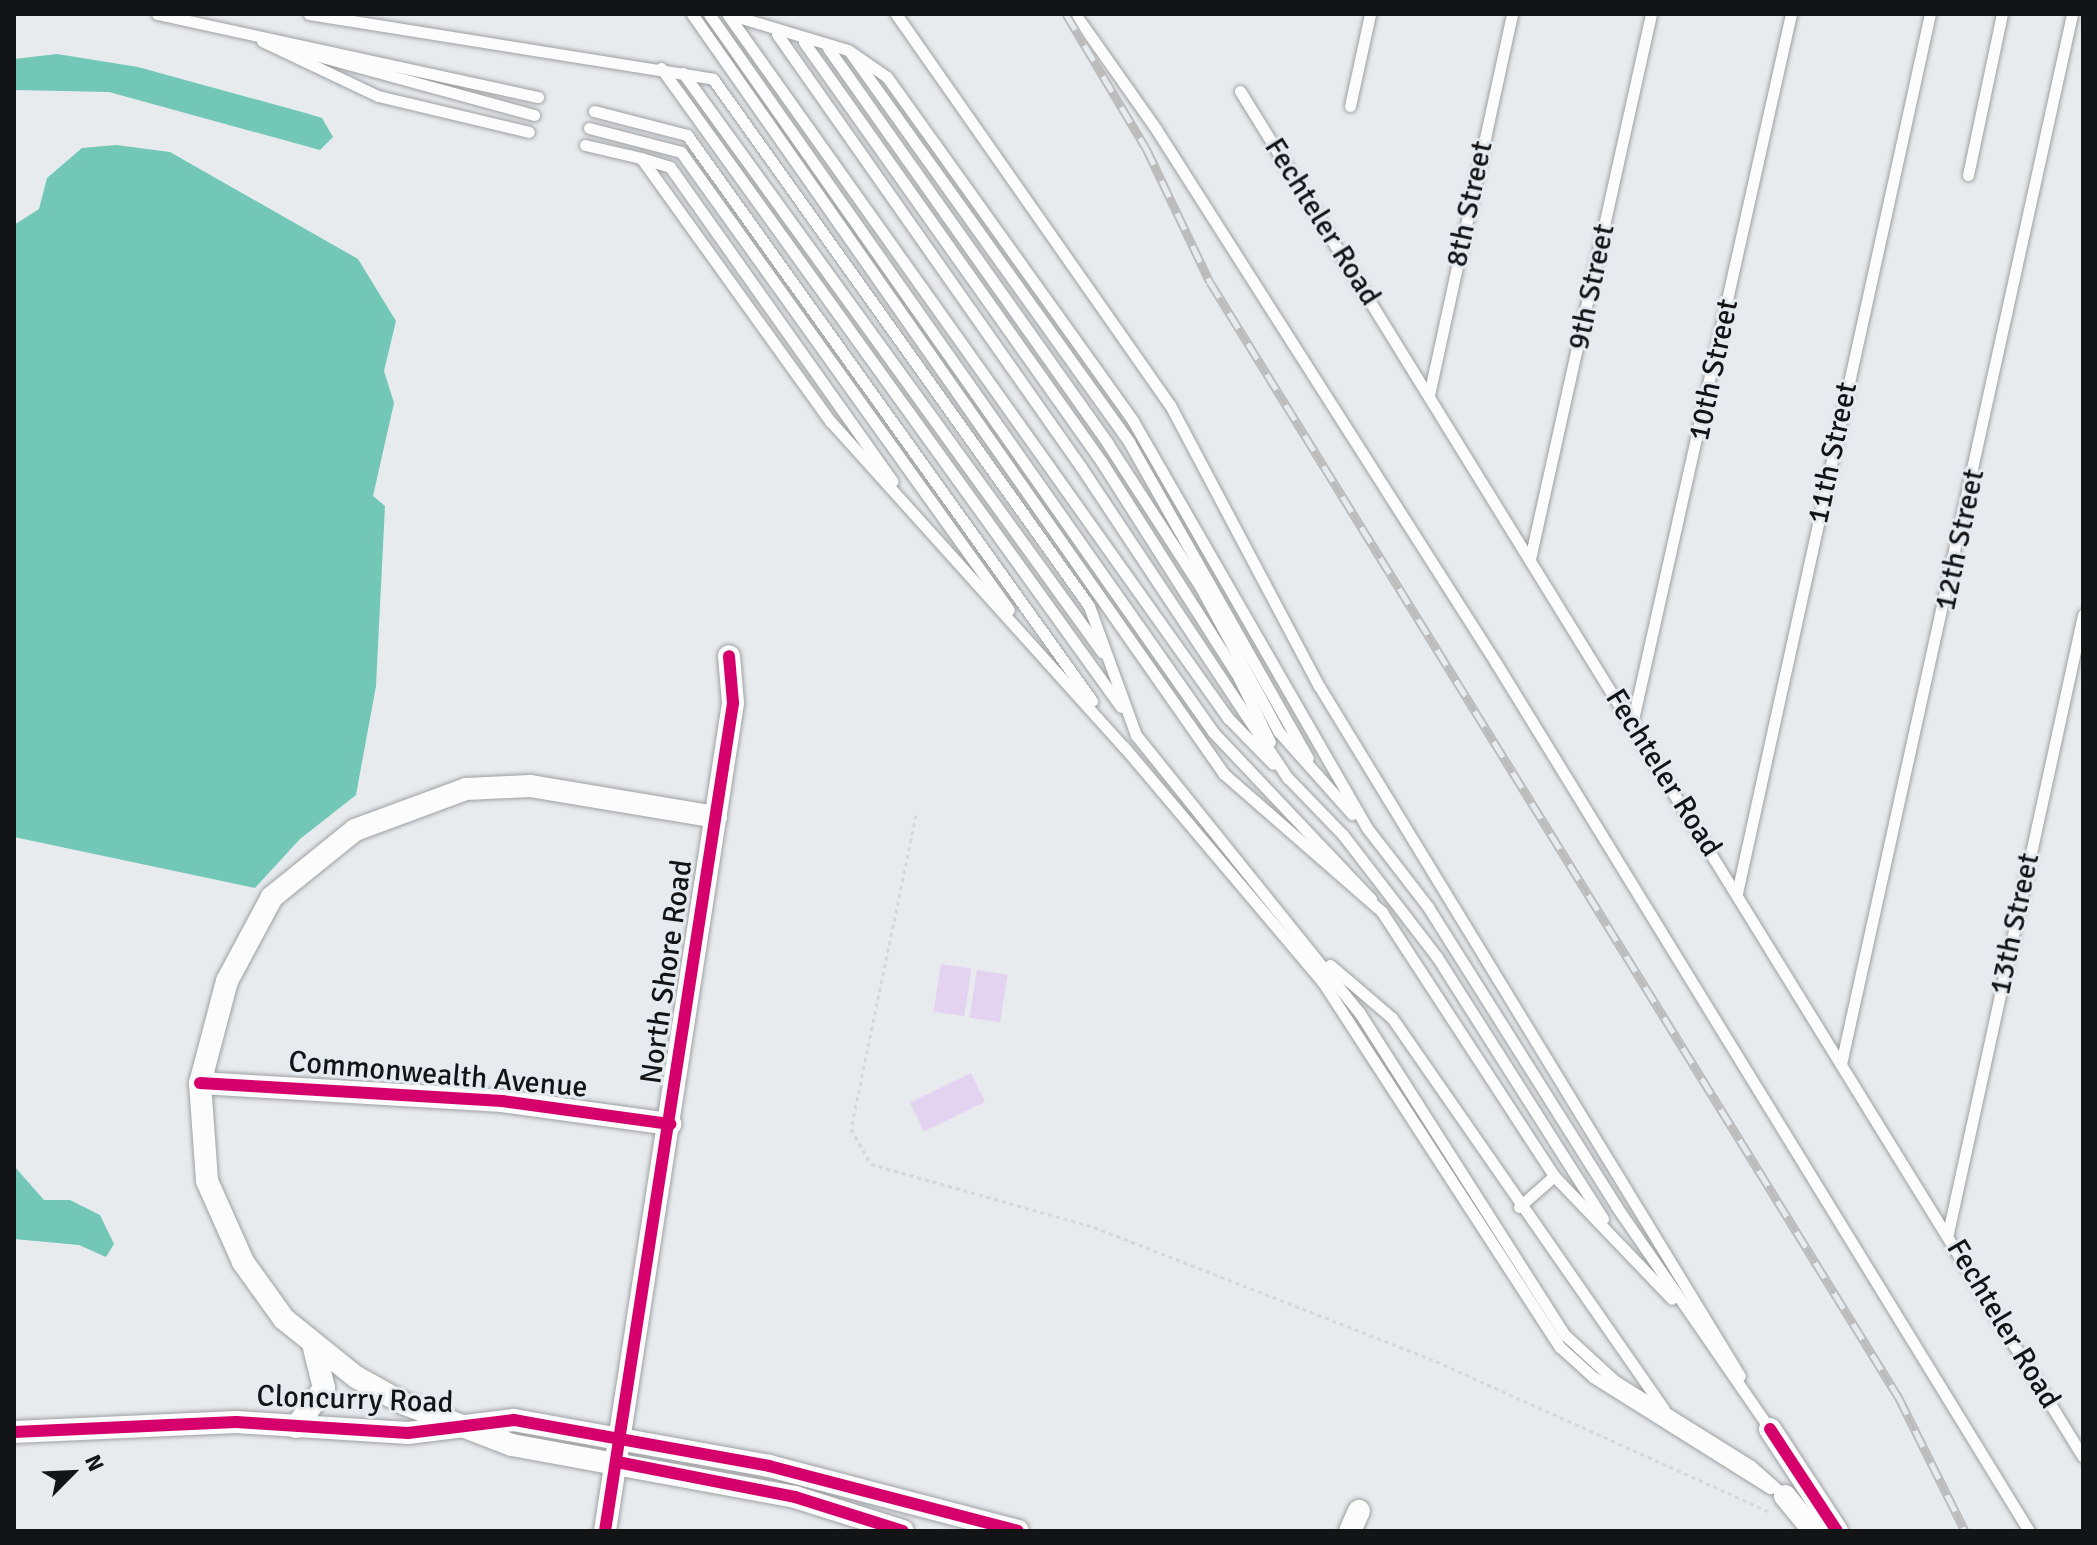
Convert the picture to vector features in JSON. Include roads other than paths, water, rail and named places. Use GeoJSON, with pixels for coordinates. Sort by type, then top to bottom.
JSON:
{"type":"FeatureCollection","features":[{"type":"Feature","properties":{"kind":"street","name":"North Shore Road"},"geometry":{"type":"LineString","coordinates":[[605,1531],[733,703],[729,656]]}},
{"type":"Feature","properties":{"kind":"street"},"geometry":{"type":"LineString","coordinates":[[482,1428],[405,1404],[312,1343],[261,1289],[220,1215],[207,1181],[200,1083],[203,1051],[241,948],[272,897],[355,830],[466,789],[530,786],[716,817]]}},
{"type":"Feature","properties":{"kind":"street","name":"Commonwealth Avenue"},"geometry":{"type":"LineString","coordinates":[[200,1083],[502,1101],[670,1124]]}},
{"type":"Feature","properties":{"kind":"street","name":"Cloncurry Road"},"geometry":{"type":"LineString","coordinates":[[296,1427],[324,1388],[312,1343]]}},
{"type":"Feature","properties":{"kind":"street","name":"Cloncurry Road"},"geometry":{"type":"LineString","coordinates":[[14,1432],[236,1422],[296,1427],[482,1428],[514,1420],[621,1437],[827,1480],[1018,1531]]}},
{"type":"Feature","properties":{"kind":"street","name":"Cloncurry Road"},"geometry":{"type":"LineString","coordinates":[[482,1428],[512,1445],[795,1497],[903,1531]]}},
{"type":"Feature","properties":{"kind":"street"},"geometry":{"type":"LineString","coordinates":[[1770,1429],[1837,1531]]}},
{"type":"Feature","properties":{"kind":"street"},"geometry":{"type":"LineString","coordinates":[[1784,1507],[1814,1531]]}},
{"type":"Feature","properties":{"kind":"lane"},"geometry":{"type":"LineString","coordinates":[[157,14],[538,97]]}},
{"type":"Feature","properties":{"kind":"lane"},"geometry":{"type":"LineString","coordinates":[[309,14],[661,68],[713,79],[1089,606],[1131,720]]}},
{"type":"Feature","properties":{"kind":"lane"},"geometry":{"type":"LineString","coordinates":[[692,14],[1224,774],[1382,912]]}},
{"type":"Feature","properties":{"kind":"lane"},"geometry":{"type":"LineString","coordinates":[[709,14],[1213,732],[1344,864],[1382,912],[1554,1176],[1697,1326]]}},
{"type":"Feature","properties":{"kind":"lane"},"geometry":{"type":"LineString","coordinates":[[728,14],[804,42],[848,50],[887,77],[1142,434],[1367,828]]}},
{"type":"Feature","properties":{"kind":"lane"},"geometry":{"type":"LineString","coordinates":[[728,14],[1228,718],[1343,835],[1437,957],[1619,1243]]}},
{"type":"Feature","properties":{"kind":"lane"},"geometry":{"type":"LineString","coordinates":[[896,14],[1170,405],[1319,686],[1770,1429]]}},
{"type":"Feature","properties":{"kind":"lane"},"geometry":{"type":"LineString","coordinates":[[1075,14],[1156,129],[1496,663],[2029,1531]]}},
{"type":"Feature","properties":{"kind":"lane"},"geometry":{"type":"LineString","coordinates":[[1350,106],[1370,14]]}},
{"type":"Feature","properties":{"kind":"lane","name":"8th Street"},"geometry":{"type":"LineString","coordinates":[[1429,395],[1512,14]]}},
{"type":"Feature","properties":{"kind":"lane","name":"9th Street"},"geometry":{"type":"LineString","coordinates":[[1530,559],[1651,14]]}},
{"type":"Feature","properties":{"kind":"lane","name":"10th Street"},"geometry":{"type":"LineString","coordinates":[[1632,724],[1791,14]]}},
{"type":"Feature","properties":{"kind":"lane","name":"11th Street"},"geometry":{"type":"LineString","coordinates":[[1737,893],[1930,14]]}},
{"type":"Feature","properties":{"kind":"lane"},"geometry":{"type":"LineString","coordinates":[[1968,175],[2002,14]]}},
{"type":"Feature","properties":{"kind":"lane","name":"12th Street"},"geometry":{"type":"LineString","coordinates":[[1841,1064],[2072,14]]}},
{"type":"Feature","properties":{"kind":"lane"},"geometry":{"type":"LineString","coordinates":[[243,33],[395,82],[534,115]]}},
{"type":"Feature","properties":{"kind":"lane"},"geometry":{"type":"LineString","coordinates":[[243,33],[378,96],[529,132]]}},
{"type":"Feature","properties":{"kind":"lane"},"geometry":{"type":"LineString","coordinates":[[776,33],[1081,467],[1288,778]]}},
{"type":"Feature","properties":{"kind":"lane"},"geometry":{"type":"LineString","coordinates":[[804,42],[1101,461],[1239,678],[1288,778]]}},
{"type":"Feature","properties":{"kind":"lane"},"geometry":{"type":"LineString","coordinates":[[828,48],[1108,444],[1201,588],[1279,732],[1319,780],[1367,828],[1428,907],[1697,1326],[1770,1429]]}},
{"type":"Feature","properties":{"kind":"lane"},"geometry":{"type":"LineString","coordinates":[[848,50],[1129,442],[1319,780]]}},
{"type":"Feature","properties":{"kind":"lane"},"geometry":{"type":"LineString","coordinates":[[661,68],[1131,720],[1316,955],[1565,1335],[1607,1375],[1667,1413],[1784,1507]]}},
{"type":"Feature","properties":{"kind":"lane"},"geometry":{"type":"LineString","coordinates":[[683,73],[1110,664]]}},
{"type":"Feature","properties":{"kind":"lane","name":"Fechteler Road"},"geometry":{"type":"LineString","coordinates":[[1240,91],[1948,1233],[2083,1457]]}},
{"type":"Feature","properties":{"kind":"lane"},"geometry":{"type":"LineString","coordinates":[[594,111],[687,135],[1124,747]]}},
{"type":"Feature","properties":{"kind":"lane"},"geometry":{"type":"LineString","coordinates":[[589,128],[681,152],[1042,656]]}},
{"type":"Feature","properties":{"kind":"lane"},"geometry":{"type":"LineString","coordinates":[[585,145],[670,167],[923,524]]}},
{"type":"Feature","properties":{"kind":"lane"},"geometry":{"type":"LineString","coordinates":[[641,158],[831,422],[1124,747],[1342,1008],[1560,1347],[1784,1507]]}},
{"type":"Feature","properties":{"kind":"lane","name":"13th Street"},"geometry":{"type":"LineString","coordinates":[[1948,1233],[2083,615]]}},
{"type":"Feature","properties":{"kind":"lane"},"geometry":{"type":"LineString","coordinates":[[1316,955],[1392,1018],[1519,1207],[1623,1344],[1667,1413]]}},
{"type":"Feature","properties":{"kind":"lane"},"geometry":{"type":"LineString","coordinates":[[1519,1207],[1554,1176]]}},
{"type":"Feature","properties":{"kind":"railway"},"geometry":{"type":"LineString","coordinates":[[1066,14],[1146,148],[1210,282],[1899,1398],[1965,1531]]}}]}
